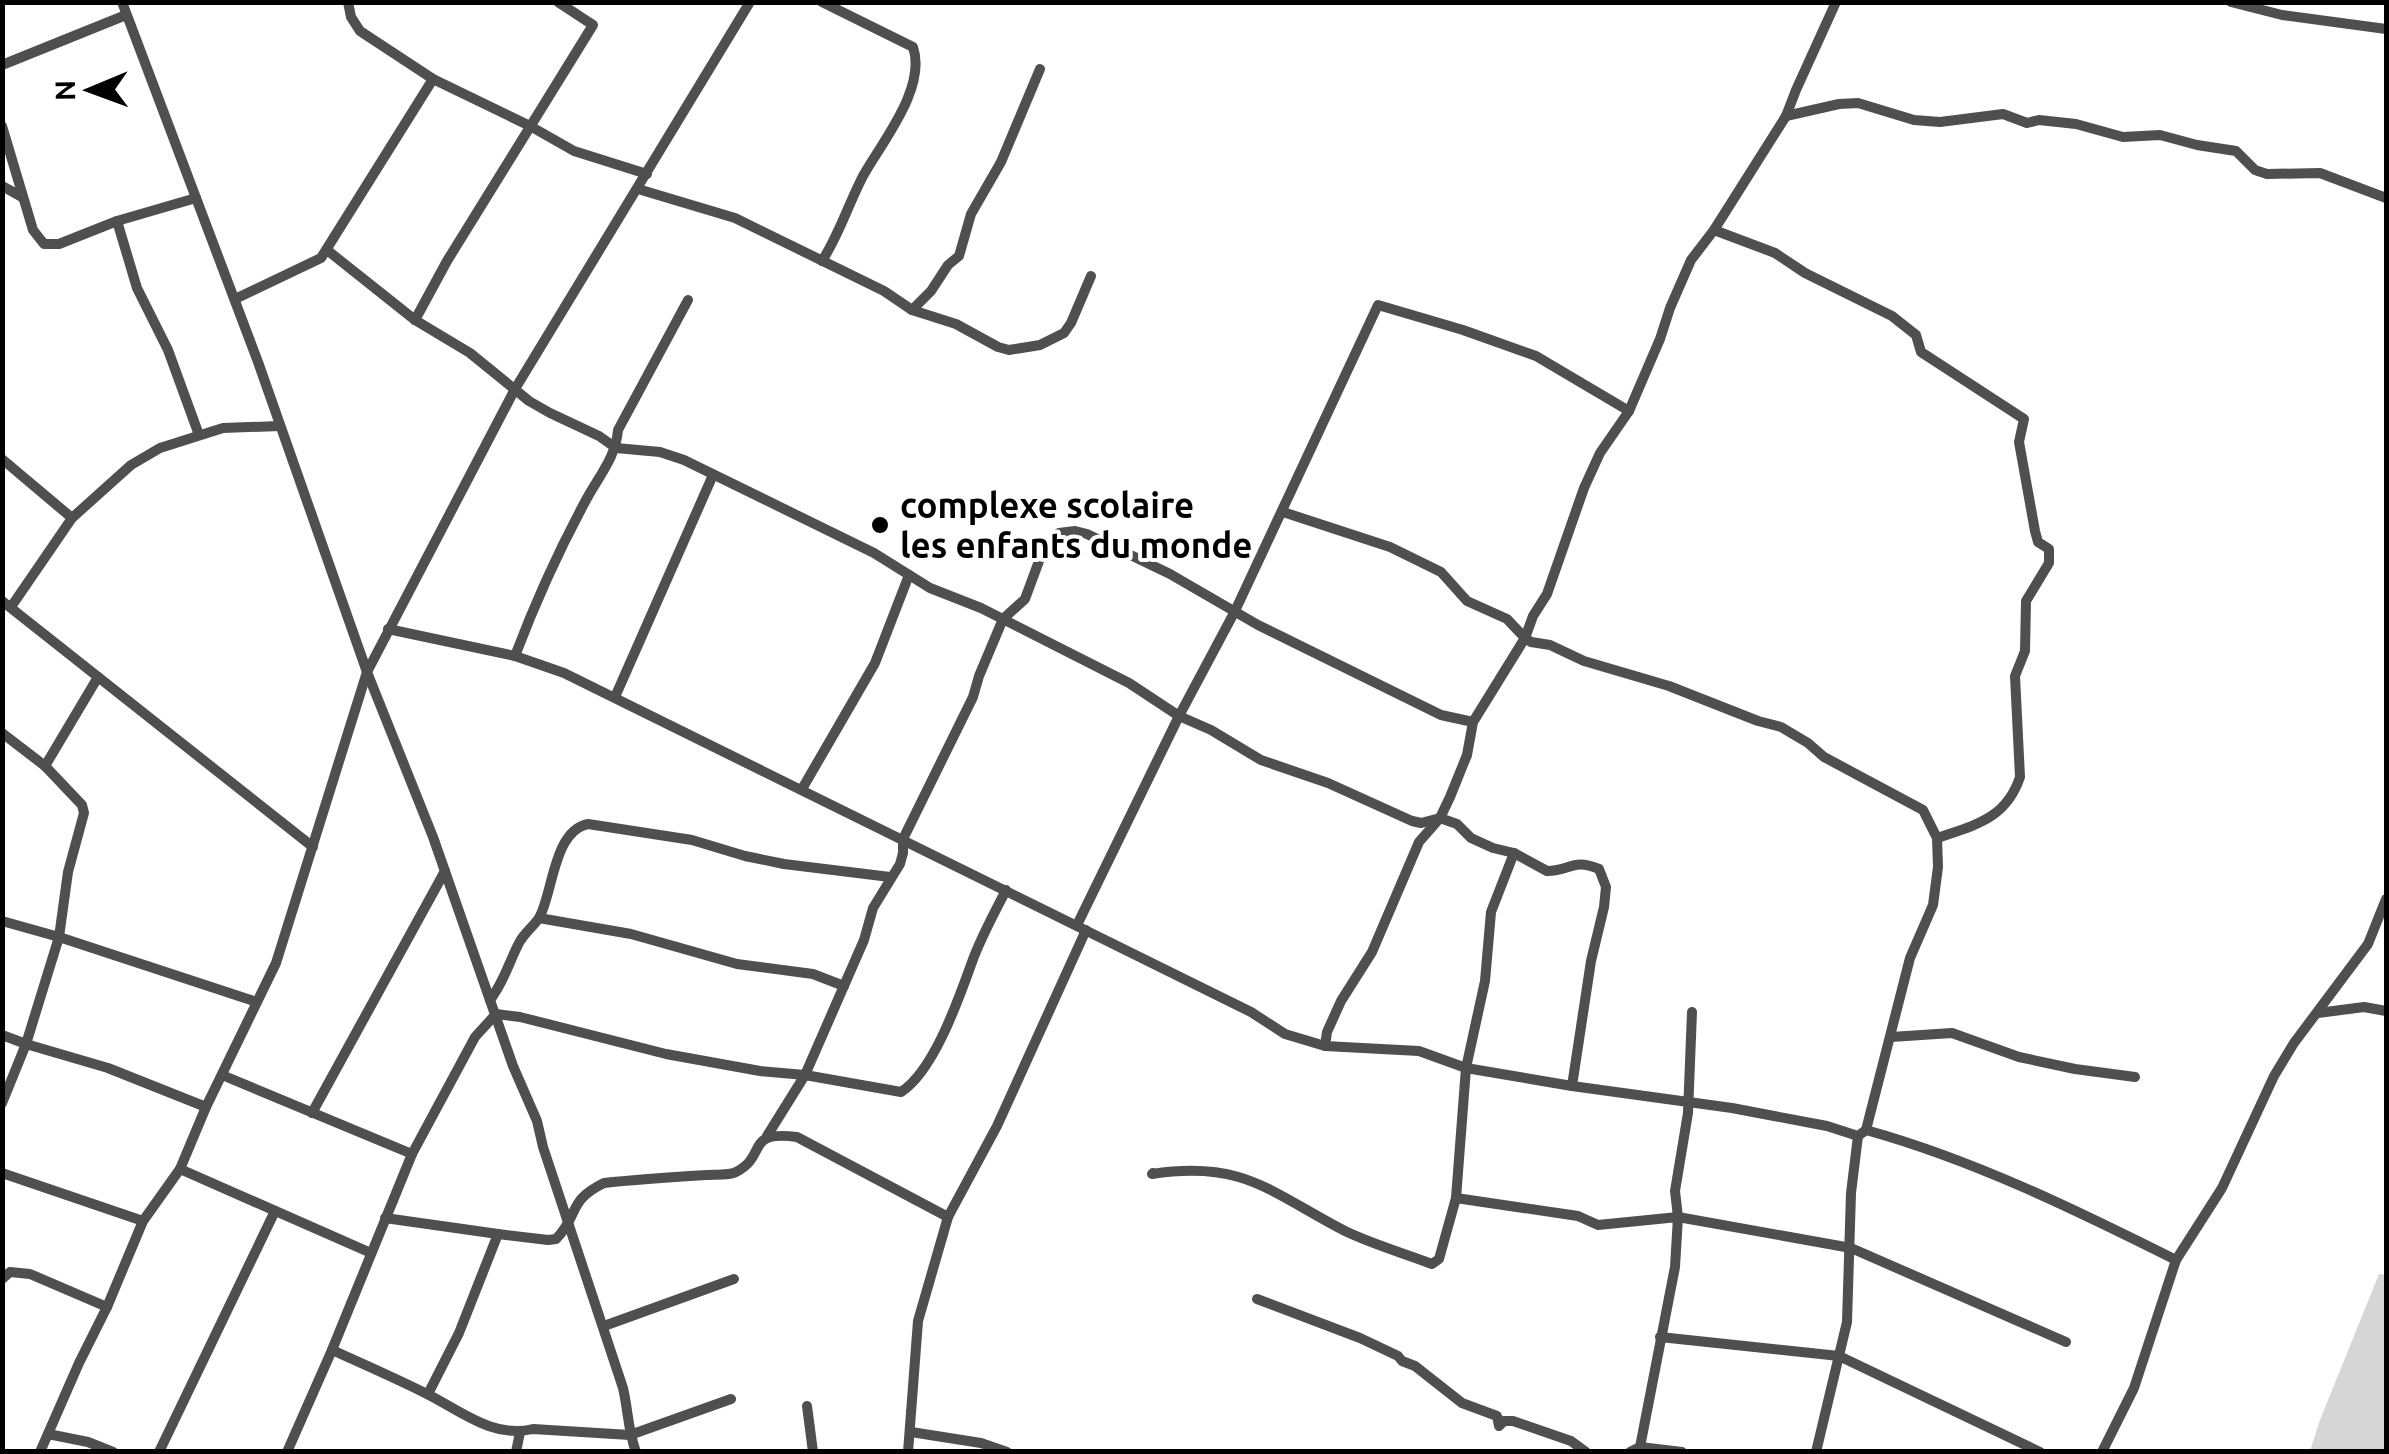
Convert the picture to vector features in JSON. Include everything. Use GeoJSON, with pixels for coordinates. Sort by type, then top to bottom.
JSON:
{"type":"FeatureCollection","features":[{"type":"Feature","properties":{"kind":"street"},"geometry":{"type":"LineString","coordinates":[[122,2],[536,1121],[623,1388],[635,1451]]}},
{"type":"Feature","properties":{"kind":"street"},"geometry":{"type":"LineString","coordinates":[[348,2],[360,31],[433,79],[574,152],[647,174]]}},
{"type":"Feature","properties":{"kind":"street"},"geometry":{"type":"LineString","coordinates":[[415,320],[447,261],[593,25],[558,2]]}},
{"type":"Feature","properties":{"kind":"street"},"geometry":{"type":"LineString","coordinates":[[40,1452],[143,1220],[180,1169],[276,963],[367,672],[388,629],[514,389],[750,2]]}},
{"type":"Feature","properties":{"kind":"street"},"geometry":{"type":"LineString","coordinates":[[822,2],[913,47],[916,55],[908,99],[864,175],[836,240],[822,262]]}},
{"type":"Feature","properties":{"kind":"street"},"geometry":{"type":"LineString","coordinates":[[1325,1046],[1340,1001],[1372,952],[1419,842],[1440,818],[1467,755],[1473,722],[1547,594],[1584,488],[1600,453],[1629,411],[1691,260],[1786,116],[1836,2]]}},
{"type":"Feature","properties":{"kind":"street"},"geometry":{"type":"LineString","coordinates":[[2231,2],[2282,14],[2386,29]]}},
{"type":"Feature","properties":{"kind":"street"},"geometry":{"type":"LineString","coordinates":[[2,65],[126,15]]}},
{"type":"Feature","properties":{"kind":"street"},"geometry":{"type":"LineString","coordinates":[[912,310],[959,256],[970,214],[1001,162],[1040,69]]}},
{"type":"Feature","properties":{"kind":"street"},"geometry":{"type":"LineString","coordinates":[[235,299],[321,258],[433,79]]}},
{"type":"Feature","properties":{"kind":"street"},"geometry":{"type":"LineString","coordinates":[[1786,116],[1858,103],[1914,120],[1940,122],[2003,114],[2028,123],[2038,120],[2076,124],[2114,135],[2160,135],[2236,150],[2255,170],[2267,174],[2320,173],[2386,198]]}},
{"type":"Feature","properties":{"kind":"street"},"geometry":{"type":"LineString","coordinates":[[2,126],[33,230],[44,244],[59,244],[117,221],[196,198]]}},
{"type":"Feature","properties":{"kind":"street"},"geometry":{"type":"LineString","coordinates":[[2,186],[22,197]]}},
{"type":"Feature","properties":{"kind":"street"},"geometry":{"type":"LineString","coordinates":[[638,189],[735,218],[884,291],[912,310],[956,324],[1009,350],[1040,345],[1064,333],[1091,276]]}},
{"type":"Feature","properties":{"kind":"street"},"geometry":{"type":"LineString","coordinates":[[117,221],[137,288],[168,350],[200,434]]}},
{"type":"Feature","properties":{"kind":"street"},"geometry":{"type":"LineString","coordinates":[[1714,230],[1775,253],[1805,273],[1892,316],[1916,335],[1921,352],[2024,419],[2019,442],[2035,531],[2038,542],[2049,548],[2049,562],[2026,601],[2025,651],[2015,676],[2020,777],[2004,807],[1984,822],[1937,838]]}},
{"type":"Feature","properties":{"kind":"street"},"geometry":{"type":"LineString","coordinates":[[327,250],[415,320],[470,353],[514,389],[616,448],[660,452],[684,460],[838,534],[930,588],[1003,619],[1129,683],[1179,716],[1261,760],[1328,783],[1420,823],[1440,818],[1457,824],[1471,838],[1547,871],[1577,863],[1600,869],[1605,880],[1604,907],[1591,962],[1572,1086]]}},
{"type":"Feature","properties":{"kind":"street"},"geometry":{"type":"LineString","coordinates":[[515,656],[536,601],[616,448],[618,430],[688,300]]}},
{"type":"Feature","properties":{"kind":"street"},"geometry":{"type":"LineString","coordinates":[[908,1452],[918,1321],[948,1216],[997,1126],[1179,716],[1282,512],[1378,305],[1536,356],[1629,411]]}},
{"type":"Feature","properties":{"kind":"street"},"geometry":{"type":"LineString","coordinates":[[280,426],[223,428],[200,434],[160,448],[131,466],[72,518],[6,604],[312,846]]}},
{"type":"Feature","properties":{"kind":"street"},"geometry":{"type":"LineString","coordinates":[[2,459],[72,518]]}},
{"type":"Feature","properties":{"kind":"street"},"geometry":{"type":"LineString","coordinates":[[615,696],[713,475]]}},
{"type":"Feature","properties":{"kind":"street"},"geometry":{"type":"LineString","coordinates":[[1282,512],[1390,547],[1441,572],[1467,601],[1507,619],[1532,642],[1780,727],[1824,757],[1923,810],[1937,838],[1933,905],[1910,958],[1862,1133],[1852,1193],[1847,1322],[1816,1452]]}},
{"type":"Feature","properties":{"kind":"street"},"geometry":{"type":"LineString","coordinates":[[385,1218],[548,1240],[556,1238],[568,1224],[579,1198],[604,1182],[732,1174],[751,1159],[805,1075],[864,940],[873,908],[900,864],[903,839],[973,698],[1003,619],[1026,599],[1047,545],[1059,532],[1086,534],[1290,642],[1441,716],[1473,722]]}},
{"type":"Feature","properties":{"kind":"street"},"geometry":{"type":"LineString","coordinates":[[802,789],[874,663],[910,575]]}},
{"type":"Feature","properties":{"kind":"street"},"geometry":{"type":"LineString","coordinates":[[388,629],[515,656],[615,696],[1252,1012],[1285,1034],[1325,1046],[1418,1051],[1466,1068],[1732,1108],[1922,1146],[2088,1216],[2176,1260]]}},
{"type":"Feature","properties":{"kind":"street"},"geometry":{"type":"LineString","coordinates":[[46,766],[98,677]]}},
{"type":"Feature","properties":{"kind":"street"},"geometry":{"type":"LineString","coordinates":[[2,733],[46,766],[82,805],[84,813],[68,872],[59,936],[26,1044],[2,1103]]}},
{"type":"Feature","properties":{"kind":"street"},"geometry":{"type":"LineString","coordinates":[[490,1000],[519,942],[539,918],[562,852],[576,828],[588,824],[692,840],[784,864],[890,877]]}},
{"type":"Feature","properties":{"kind":"street"},"geometry":{"type":"LineString","coordinates":[[1153,1173],[1196,1170],[1248,1178],[1349,1233],[1432,1264],[1438,1260],[1456,1198],[1466,1068],[1485,981],[1492,912],[1514,854]]}},
{"type":"Feature","properties":{"kind":"street"},"geometry":{"type":"LineString","coordinates":[[312,1112],[445,871]]}},
{"type":"Feature","properties":{"kind":"street"},"geometry":{"type":"LineString","coordinates":[[496,1014],[666,1054],[896,1092],[906,1089],[933,1053],[1006,890]]}},
{"type":"Feature","properties":{"kind":"street"},"geometry":{"type":"LineString","coordinates":[[2102,1452],[2134,1388],[2176,1260],[2222,1188],[2274,1076],[2368,944],[2386,899]]}},
{"type":"Feature","properties":{"kind":"street"},"geometry":{"type":"LineString","coordinates":[[539,918],[631,934],[737,964],[813,974],[844,986]]}},
{"type":"Feature","properties":{"kind":"street"},"geometry":{"type":"LineString","coordinates":[[2,920],[257,1002]]}},
{"type":"Feature","properties":{"kind":"street"},"geometry":{"type":"LineString","coordinates":[[2318,1013],[2364,1007],[2386,1010]]}},
{"type":"Feature","properties":{"kind":"street"},"geometry":{"type":"LineString","coordinates":[[1682,1452],[1635,1449],[1675,1266],[1675,1191],[1688,1103],[1692,1012]]}},
{"type":"Feature","properties":{"kind":"street"},"geometry":{"type":"LineString","coordinates":[[289,1451],[412,1154],[475,1037],[496,1014]]}},
{"type":"Feature","properties":{"kind":"street"},"geometry":{"type":"LineString","coordinates":[[1890,1037],[1952,1033],[2018,1057],[2076,1070],[2135,1077]]}},
{"type":"Feature","properties":{"kind":"street"},"geometry":{"type":"LineString","coordinates":[[2,1036],[108,1068],[206,1108]]}},
{"type":"Feature","properties":{"kind":"street"},"geometry":{"type":"LineString","coordinates":[[222,1075],[412,1154]]}},
{"type":"Feature","properties":{"kind":"street"},"geometry":{"type":"LineString","coordinates":[[767,1136],[796,1137],[948,1216]]}},
{"type":"Feature","properties":{"kind":"street"},"geometry":{"type":"LineString","coordinates":[[180,1169],[371,1252]]}},
{"type":"Feature","properties":{"kind":"street"},"geometry":{"type":"LineString","coordinates":[[2,1173],[143,1220]]}},
{"type":"Feature","properties":{"kind":"street"},"geometry":{"type":"LineString","coordinates":[[1456,1198],[1578,1216],[1598,1225],[1678,1217],[1851,1248],[2066,1342]]}},
{"type":"Feature","properties":{"kind":"street"},"geometry":{"type":"LineString","coordinates":[[159,1452],[274,1211]]}},
{"type":"Feature","properties":{"kind":"street"},"geometry":{"type":"LineString","coordinates":[[428,1394],[459,1333],[498,1234]]}},
{"type":"Feature","properties":{"kind":"street"},"geometry":{"type":"LineString","coordinates":[[2,1279],[10,1272],[30,1274],[107,1307]]}},
{"type":"Feature","properties":{"kind":"street"},"geometry":{"type":"LineString","coordinates":[[604,1326],[734,1279]]}},
{"type":"Feature","properties":{"kind":"street"},"geometry":{"type":"LineString","coordinates":[[1258,1300],[1398,1356],[1462,1402],[1497,1416],[1499,1426],[1513,1421],[1571,1441],[1586,1452]]}},
{"type":"Feature","properties":{"kind":"street"},"geometry":{"type":"LineString","coordinates":[[1660,1337],[1839,1356],[2040,1452]]}},
{"type":"Feature","properties":{"kind":"street"},"geometry":{"type":"LineString","coordinates":[[332,1350],[428,1394],[477,1423],[520,1432],[533,1429],[630,1436],[730,1399]]}},
{"type":"Feature","properties":{"kind":"street"},"geometry":{"type":"LineString","coordinates":[[807,1406],[812,1452]]}},
{"type":"Feature","properties":{"kind":"street"},"geometry":{"type":"LineString","coordinates":[[516,1452],[520,1432]]}},
{"type":"Feature","properties":{"kind":"street"},"geometry":{"type":"LineString","coordinates":[[911,1432],[981,1443],[1007,1452]]}},
{"type":"Feature","properties":{"kind":"street"},"geometry":{"type":"LineString","coordinates":[[48,1434],[113,1452]]}},
{"type":"Feature","properties":{"kind":"shaded area"},"geometry":{"type":"Polygon","coordinates":[[[2379,1274],[2386,1275],[2386,1451],[2310,1451],[2320,1420],[2379,1274]]]}},
{"type":"Feature","properties":{"kind":"place","name":"complexe scolaire les enfants du monde"},"geometry":{"type":"Point","coordinates":[880,525]}}]}
